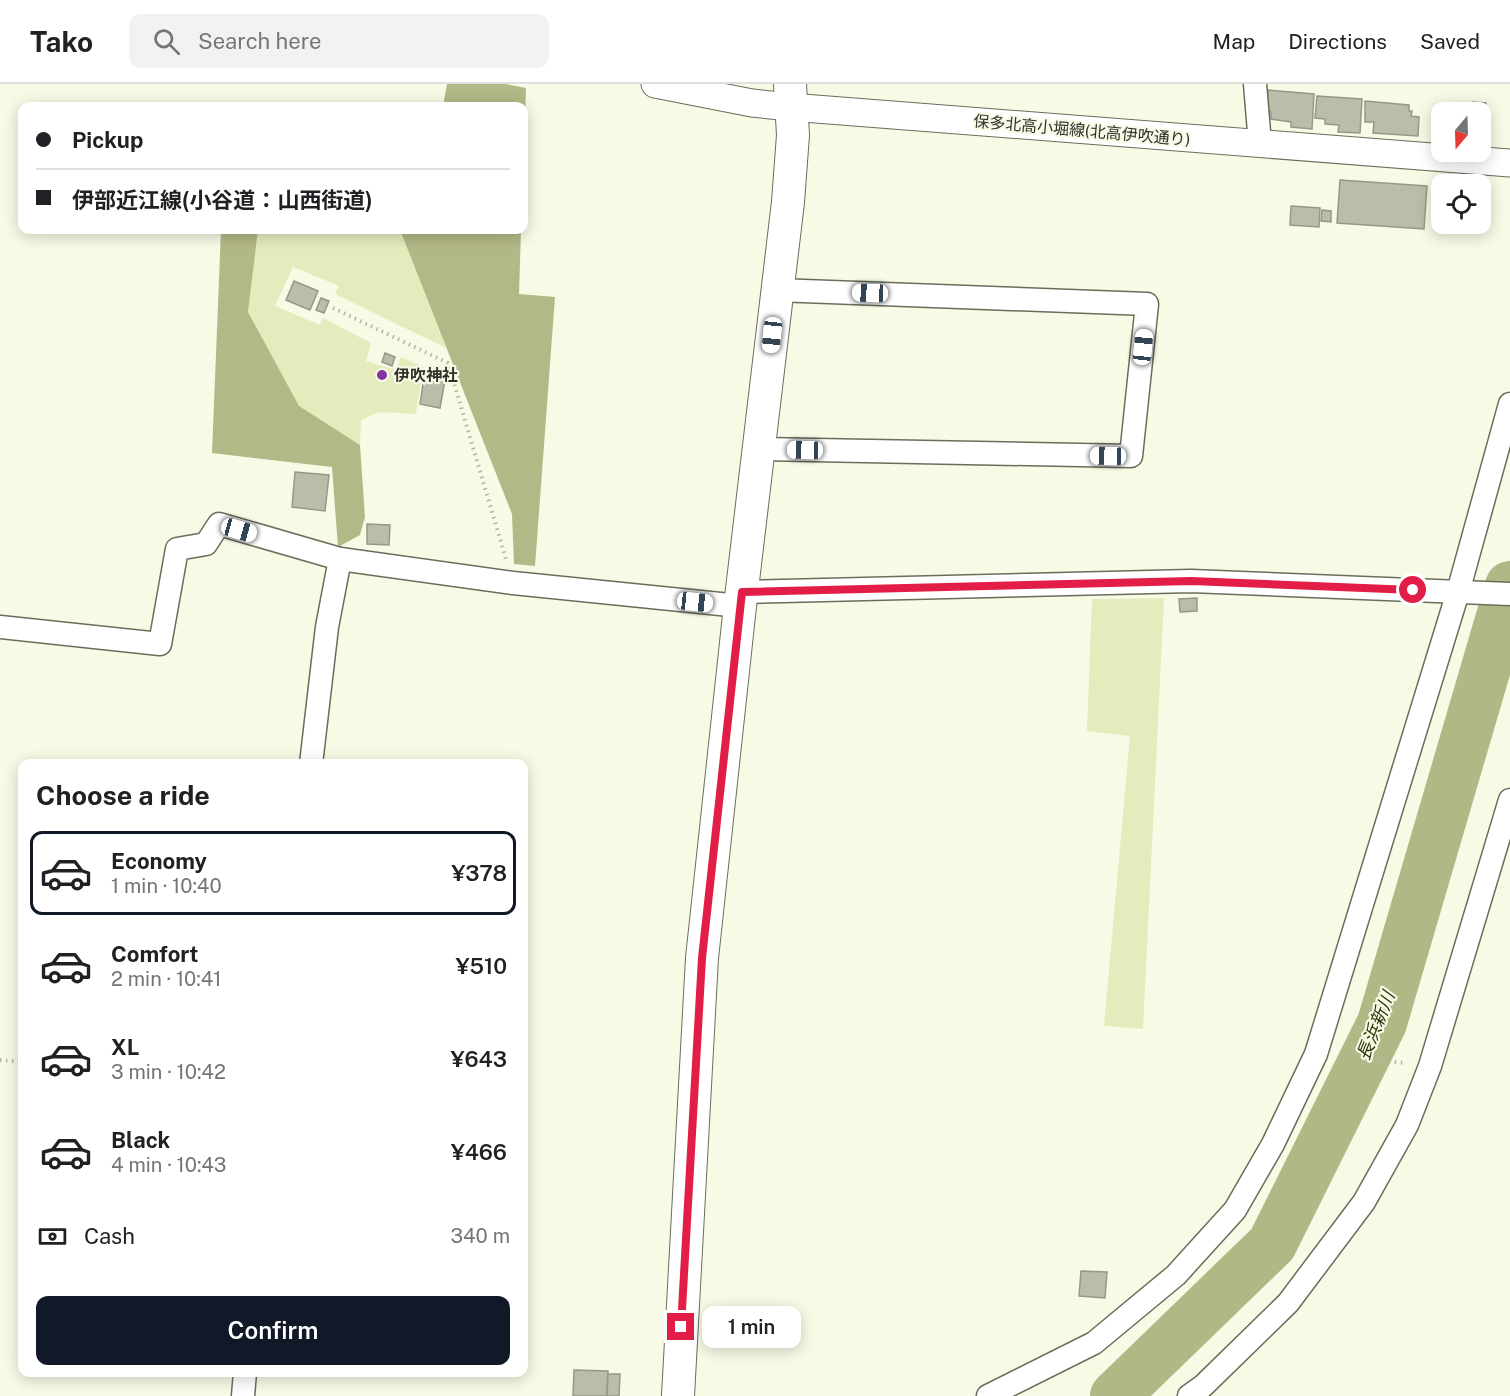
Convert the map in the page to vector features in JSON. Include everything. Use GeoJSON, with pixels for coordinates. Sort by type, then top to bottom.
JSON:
{"type":"FeatureCollection","features":[{"type":"Feature","properties":{"kind":"main road"},"geometry":{"type":"LineString","coordinates":[[678,1396],[702,958],[793,135],[790,95]]}},
{"type":"Feature","properties":{"kind":"street","name":"保多北高小堀線(北高伊吹通り)"},"geometry":{"type":"LineString","coordinates":[[656,84],[752,103],[790,95],[1260,144],[1510,163]]}},
{"type":"Feature","properties":{"kind":"street"},"geometry":{"type":"LineString","coordinates":[[1255,84],[1260,144]]}},
{"type":"Feature","properties":{"kind":"street"},"geometry":{"type":"LineString","coordinates":[[759,449],[1131,456],[1147,304],[777,290]]}},
{"type":"Feature","properties":{"kind":"street"},"geometry":{"type":"LineString","coordinates":[[988,1396],[1094,1342],[1176,1275],[1235,1210],[1273,1144],[1316,1054],[1464,592],[1510,404]]}},
{"type":"Feature","properties":{"kind":"street"},"geometry":{"type":"LineString","coordinates":[[0,627],[160,644],[177,549],[206,544],[219,524],[340,559],[513,583],[741,599],[1191,581],[1510,594]]}},
{"type":"Feature","properties":{"kind":"street"},"geometry":{"type":"LineString","coordinates":[[311,759],[327,627],[340,559]]}},
{"type":"Feature","properties":{"kind":"street"},"geometry":{"type":"LineString","coordinates":[[1189,1396],[1203,1386],[1288,1303],[1364,1202],[1407,1125],[1430,1066],[1510,800]]}},
{"type":"Feature","properties":{"kind":"street"},"geometry":{"type":"LineString","coordinates":[[243,1396],[245,1377]]}},
{"type":"Feature","properties":{"kind":"path"},"geometry":{"type":"LineString","coordinates":[[333,308],[448,363],[513,583]]}},
{"type":"Feature","properties":{"kind":"path"},"geometry":{"type":"LineString","coordinates":[[1338,1057],[1407,1063]]}},
{"type":"Feature","properties":{"kind":"path"},"geometry":{"type":"LineString","coordinates":[[0,1060],[18,1062]]}},
{"type":"Feature","properties":{"kind":"green space"},"geometry":{"type":"Polygon","coordinates":[[[447,84],[506,84],[526,88],[526,102],[444,102],[447,84]]]}},
{"type":"Feature","properties":{"kind":"green space"},"geometry":{"type":"Polygon","coordinates":[[[221,234],[258,234],[248,312],[299,406],[360,445],[365,517],[360,535],[338,547],[332,467],[212,453],[221,234]]]}},
{"type":"Feature","properties":{"kind":"green space"},"geometry":{"type":"Polygon","coordinates":[[[258,234],[402,234],[446,348],[335,294],[339,286],[293,267],[275,306],[320,325],[323,318],[371,343],[366,361],[396,370],[401,357],[423,367],[416,414],[379,412],[361,420],[360,445],[299,407],[248,312],[258,234]]]}},
{"type":"Feature","properties":{"kind":"green space"},"geometry":{"type":"Polygon","coordinates":[[[402,234],[521,234],[519,294],[555,297],[535,566],[514,564],[512,514],[402,234]]]}},
{"type":"Feature","properties":{"kind":"green space"},"geometry":{"type":"Polygon","coordinates":[[[1164,598],[1143,1029],[1104,1026],[1130,736],[1087,731],[1092,599],[1164,598]]]}},
{"type":"Feature","properties":{"kind":"building"},"geometry":{"type":"Polygon","coordinates":[[[1268,90],[1314,94],[1312,129],[1291,127],[1291,122],[1271,119],[1271,112],[1267,112],[1268,90]]]}},
{"type":"Feature","properties":{"kind":"building"},"geometry":{"type":"Polygon","coordinates":[[[1317,96],[1362,99],[1360,133],[1338,132],[1339,125],[1325,124],[1325,119],[1315,118],[1317,96]]]}},
{"type":"Feature","properties":{"kind":"building"},"geometry":{"type":"Polygon","coordinates":[[[1365,101],[1409,105],[1409,111],[1412,111],[1411,116],[1419,117],[1418,136],[1373,133],[1374,122],[1365,122],[1365,101]]]}},
{"type":"Feature","properties":{"kind":"building"},"geometry":{"type":"Polygon","coordinates":[[[1340,180],[1427,186],[1424,229],[1337,223],[1340,180]]]}},
{"type":"Feature","properties":{"kind":"building"},"geometry":{"type":"Polygon","coordinates":[[[1291,206],[1320,208],[1319,227],[1290,225],[1291,206]]]}},
{"type":"Feature","properties":{"kind":"building"},"geometry":{"type":"Polygon","coordinates":[[[1322,210],[1331,211],[1331,222],[1321,221],[1322,210]]]}},
{"type":"Feature","properties":{"kind":"building"},"geometry":{"type":"Polygon","coordinates":[[[294,281],[318,291],[310,310],[286,300],[294,281]]]}},
{"type":"Feature","properties":{"kind":"building"},"geometry":{"type":"Polygon","coordinates":[[[321,298],[329,301],[324,313],[316,310],[321,298]]]}},
{"type":"Feature","properties":{"kind":"building"},"geometry":{"type":"Polygon","coordinates":[[[385,353],[395,357],[392,366],[382,362],[385,353]]]}},
{"type":"Feature","properties":{"kind":"building"},"geometry":{"type":"Polygon","coordinates":[[[424,377],[445,380],[440,408],[420,404],[424,377]]]}},
{"type":"Feature","properties":{"kind":"building"},"geometry":{"type":"Polygon","coordinates":[[[295,472],[329,475],[325,511],[292,507],[295,472]]]}},
{"type":"Feature","properties":{"kind":"building"},"geometry":{"type":"Polygon","coordinates":[[[367,524],[390,525],[389,545],[367,544],[367,524]]]}},
{"type":"Feature","properties":{"kind":"building"},"geometry":{"type":"Polygon","coordinates":[[[1197,598],[1197,611],[1180,612],[1179,599],[1197,598]]]}},
{"type":"Feature","properties":{"kind":"building"},"geometry":{"type":"Polygon","coordinates":[[[1081,1271],[1107,1272],[1105,1298],[1079,1296],[1081,1271]]]}},
{"type":"Feature","properties":{"kind":"building"},"geometry":{"type":"Polygon","coordinates":[[[574,1370],[608,1371],[607,1396],[573,1396],[574,1370]]]}},
{"type":"Feature","properties":{"kind":"building"},"geometry":{"type":"Polygon","coordinates":[[[608,1374],[620,1374],[619,1396],[607,1396],[608,1374]]]}},
{"type":"Feature","properties":{"kind":"waterway","name":"長浜新川"},"geometry":{"type":"LineString","coordinates":[[1115,1396],[1272,1244],[1382,1023],[1510,586]]}},
{"type":"Feature","properties":{"kind":"place","name":"伊吹神社"},"geometry":{"type":"Point","coordinates":[382,375]}},
{"type":"Feature","properties":{"kind":"route"},"geometry":{"type":"LineString","coordinates":[[681,1327],[702,958],[742,592],[1191,581],[1413,590]]}}]}
